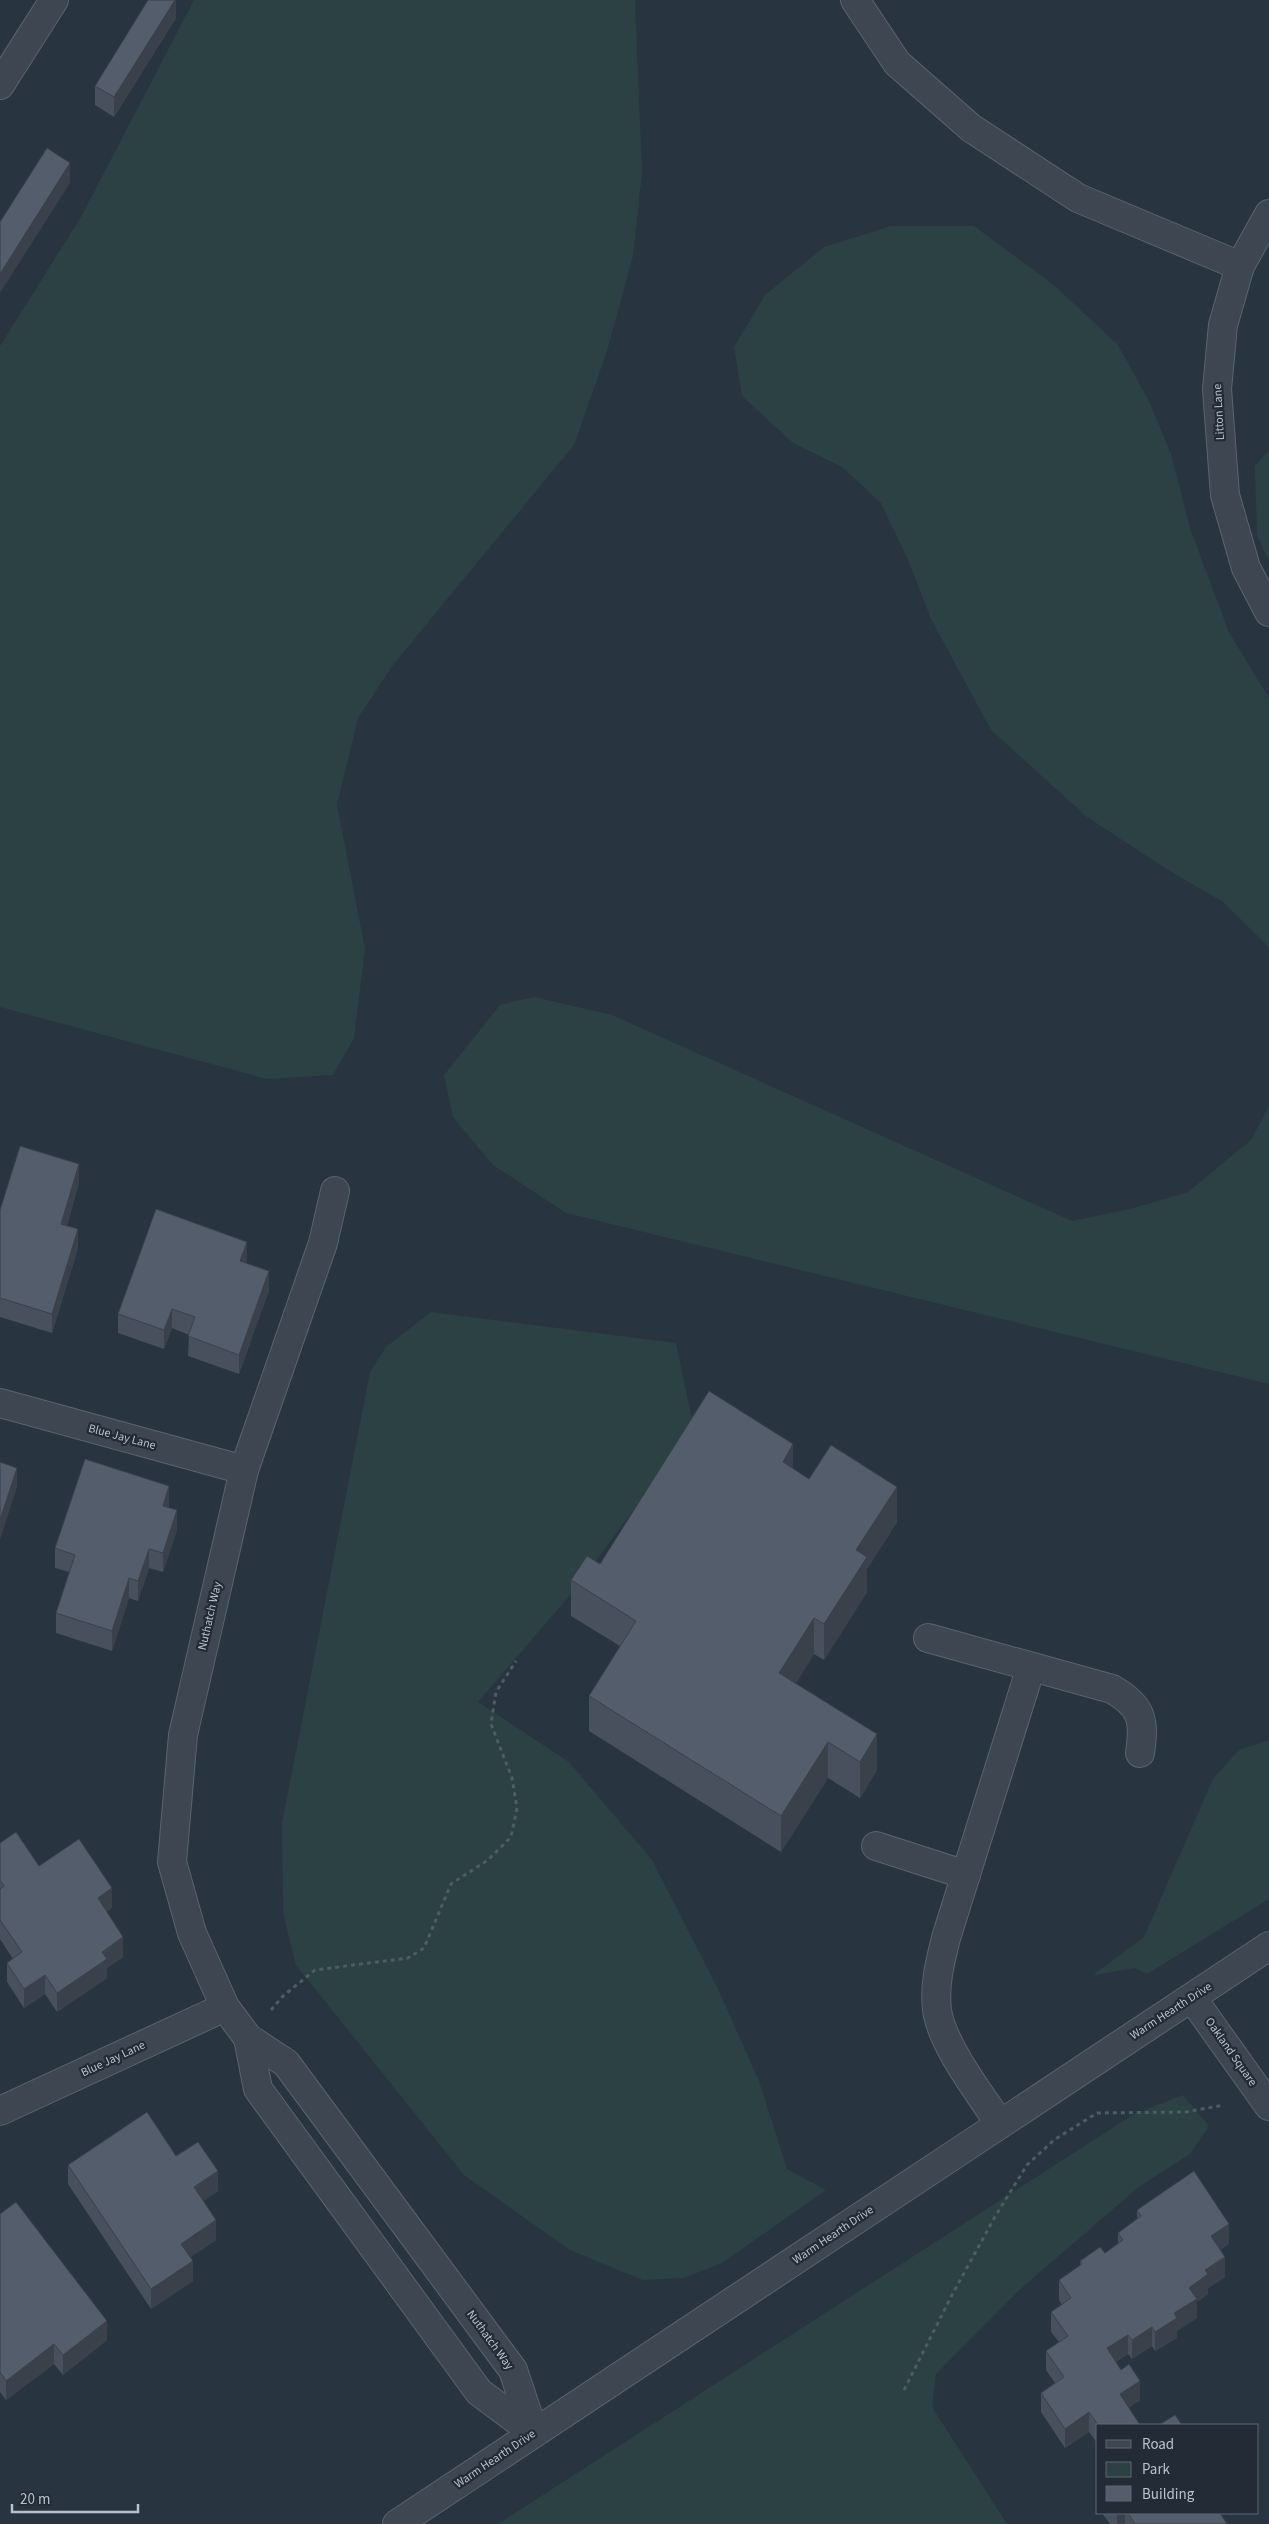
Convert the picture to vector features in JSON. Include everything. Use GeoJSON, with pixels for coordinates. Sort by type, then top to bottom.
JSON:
{"type":"FeatureCollection","features":[{"type":"Feature","properties":{"kind":"street"},"geometry":{"type":"LineString","coordinates":[[0,85],[54,0]]}},
{"type":"Feature","properties":{"kind":"street"},"geometry":{"type":"LineString","coordinates":[[855,0],[896,63],[970,128],[1078,198],[1240,266]]}},
{"type":"Feature","properties":{"kind":"street","name":"Litton Lane"},"geometry":{"type":"LineString","coordinates":[[1269,214],[1240,266],[1222,325],[1217,389],[1225,495],[1246,568],[1269,612]]}},
{"type":"Feature","properties":{"kind":"street","name":"Nuthatch Way"},"geometry":{"type":"LineString","coordinates":[[336,1191],[323,1243],[244,1470],[183,1735],[172,1862],[192,1933],[225,2007],[248,2038],[286,2063],[513,2370],[534,2433]]}},
{"type":"Feature","properties":{"kind":"street","name":"Blue Jay Lane"},"geometry":{"type":"LineString","coordinates":[[0,1403],[244,1470]]}},
{"type":"Feature","properties":{"kind":"street"},"geometry":{"type":"LineString","coordinates":[[928,1638],[1112,1689],[1130,1699],[1139,1712],[1143,1725],[1140,1753]]}},
{"type":"Feature","properties":{"kind":"street"},"geometry":{"type":"LineString","coordinates":[[1000,2124],[962,2065],[944,2031],[938,2011],[937,1979],[939,1964],[1031,1667]]}},
{"type":"Feature","properties":{"kind":"street"},"geometry":{"type":"LineString","coordinates":[[876,1846],[966,1875]]}},
{"type":"Feature","properties":{"kind":"street","name":"Warm Hearth Drive"},"geometry":{"type":"LineString","coordinates":[[397,2524],[1269,1946]]}},
{"type":"Feature","properties":{"kind":"street","name":"Oakland Square"},"geometry":{"type":"LineString","coordinates":[[1192,1998],[1263,2098]]}},
{"type":"Feature","properties":{"kind":"street","name":"Blue Jay Lane"},"geometry":{"type":"LineString","coordinates":[[0,2111],[225,2007]]}},
{"type":"Feature","properties":{"kind":"street","name":"Nuthatch Way"},"geometry":{"type":"LineString","coordinates":[[248,2038],[258,2089],[479,2392],[534,2433]]}},
{"type":"Feature","properties":{"kind":"path"},"geometry":{"type":"LineString","coordinates":[[248,2038],[283,1996],[315,1970],[408,1958],[424,1948],[451,1884],[488,1860],[510,1837],[517,1808],[512,1778],[491,1724],[496,1692],[516,1661]]}},
{"type":"Feature","properties":{"kind":"path"},"geometry":{"type":"LineString","coordinates":[[904,2390],[952,2295],[996,2215],[1027,2165],[1054,2140],[1097,2113],[1186,2112],[1263,2098]]}},
{"type":"Feature","properties":{"kind":"green space"},"geometry":{"type":"Polygon","coordinates":[[[194,0],[635,0],[642,173],[633,256],[607,351],[574,445],[393,665],[358,718],[337,805],[365,949],[354,1038],[333,1075],[267,1079],[0,1007],[0,346],[81,217],[194,0]]]}},
{"type":"Feature","properties":{"kind":"green space"},"geometry":{"type":"Polygon","coordinates":[[[891,226],[974,226],[1054,285],[1118,345],[1149,401],[1171,454],[1190,528],[1229,632],[1269,698],[1269,947],[1223,902],[1165,868],[1087,817],[991,730],[931,619],[908,560],[881,503],[842,467],[793,443],[742,396],[734,347],[765,295],[824,247],[891,226]]]}},
{"type":"Feature","properties":{"kind":"green space"},"geometry":{"type":"Polygon","coordinates":[[[1269,450],[1269,562],[1257,535],[1255,466],[1269,450]]]}},
{"type":"Feature","properties":{"kind":"green space"},"geometry":{"type":"Polygon","coordinates":[[[534,997],[612,1015],[1072,1221],[1130,1209],[1188,1192],[1251,1140],[1269,1106],[1269,1384],[566,1213],[493,1165],[453,1117],[444,1075],[500,1005],[534,997]]]}},
{"type":"Feature","properties":{"kind":"green space"},"geometry":{"type":"Polygon","coordinates":[[[431,1312],[676,1343],[692,1420],[650,1487],[577,1587],[478,1702],[569,1762],[652,1860],[718,1989],[759,2081],[787,2169],[826,2190],[722,2263],[684,2278],[643,2280],[570,2250],[464,2175],[296,1965],[283,1913],[282,1823],[370,1372],[386,1347],[431,1312]]]}},
{"type":"Feature","properties":{"kind":"green space"},"geometry":{"type":"Polygon","coordinates":[[[1269,1740],[1269,1899],[1147,1974],[1135,1968],[1093,1975],[1144,1937],[1213,1779],[1239,1750],[1269,1740]]]}},
{"type":"Feature","properties":{"kind":"green space"},"geometry":{"type":"Polygon","coordinates":[[[1183,2095],[1209,2126],[1190,2154],[1140,2186],[1019,2290],[936,2374],[932,2407],[1007,2524],[498,2524],[1134,2114],[1183,2095]]]}},
{"type":"Feature","properties":{"kind":"building"},"geometry":{"type":"Polygon","coordinates":[[[148,0],[175,0],[114,97],[95,86],[148,0]]]}},
{"type":"Feature","properties":{"kind":"building"},"geometry":{"type":"Polygon","coordinates":[[[47,148],[70,163],[0,274],[0,222],[47,148]]]}},
{"type":"Feature","properties":{"kind":"building"},"geometry":{"type":"Polygon","coordinates":[[[20,1146],[79,1164],[61,1224],[78,1229],[52,1314],[0,1298],[0,1210],[20,1146]]]}},
{"type":"Feature","properties":{"kind":"building"},"geometry":{"type":"Polygon","coordinates":[[[156,1209],[247,1242],[240,1261],[269,1271],[239,1355],[188,1336],[195,1317],[172,1309],[164,1330],[118,1314],[156,1209]]]}},
{"type":"Feature","properties":{"kind":"building"},"geometry":{"type":"Polygon","coordinates":[[[709,1391],[793,1444],[783,1462],[809,1479],[831,1445],[897,1487],[856,1550],[867,1557],[824,1624],[814,1618],[779,1673],[877,1734],[860,1762],[828,1742],[781,1816],[589,1696],[636,1621],[571,1580],[587,1556],[600,1564],[709,1391]]]}},
{"type":"Feature","properties":{"kind":"building"},"geometry":{"type":"Polygon","coordinates":[[[85,1459],[169,1486],[163,1506],[177,1510],[163,1553],[149,1549],[138,1581],[129,1578],[112,1631],[56,1613],[75,1555],[55,1548],[85,1459]]]}},
{"type":"Feature","properties":{"kind":"building"},"geometry":{"type":"Polygon","coordinates":[[[0,1462],[17,1468],[0,1520],[0,1462]]]}},
{"type":"Feature","properties":{"kind":"building"},"geometry":{"type":"Polygon","coordinates":[[[16,1832],[39,1866],[79,1839],[112,1888],[98,1898],[123,1937],[102,1952],[107,1959],[57,1993],[45,1975],[24,1989],[7,1963],[22,1952],[0,1920],[0,1889],[4,1886],[0,1880],[0,1843],[16,1832]]]}},
{"type":"Feature","properties":{"kind":"building"},"geometry":{"type":"Polygon","coordinates":[[[147,2112],[176,2156],[198,2142],[218,2171],[194,2187],[216,2220],[181,2244],[193,2261],[151,2289],[68,2165],[147,2112]]]}},
{"type":"Feature","properties":{"kind":"building"},"geometry":{"type":"Polygon","coordinates":[[[1194,2171],[1229,2224],[1211,2236],[1225,2257],[1205,2270],[1208,2274],[1189,2288],[1197,2299],[1174,2313],[1177,2318],[1155,2332],[1152,2327],[1132,2340],[1128,2335],[1107,2348],[1121,2370],[1129,2364],[1140,2381],[1120,2394],[1139,2424],[1097,2424],[1089,2412],[1065,2429],[1041,2393],[1064,2377],[1046,2351],[1068,2336],[1051,2312],[1071,2298],[1059,2280],[1082,2264],[1080,2261],[1100,2247],[1105,2253],[1123,2240],[1118,2233],[1141,2216],[1137,2210],[1194,2171]]]}},
{"type":"Feature","properties":{"kind":"building"},"geometry":{"type":"Polygon","coordinates":[[[16,2202],[107,2321],[63,2355],[54,2344],[6,2381],[0,2372],[0,2214],[16,2202]]]}},
{"type":"Feature","properties":{"kind":"building"},"geometry":{"type":"Polygon","coordinates":[[[1175,2415],[1181,2424],[1161,2424],[1175,2415]]]}},
{"type":"Feature","properties":{"kind":"building"},"geometry":{"type":"Polygon","coordinates":[[[1129,2514],[1221,2514],[1227,2524],[1135,2524],[1129,2514]]]}}]}
